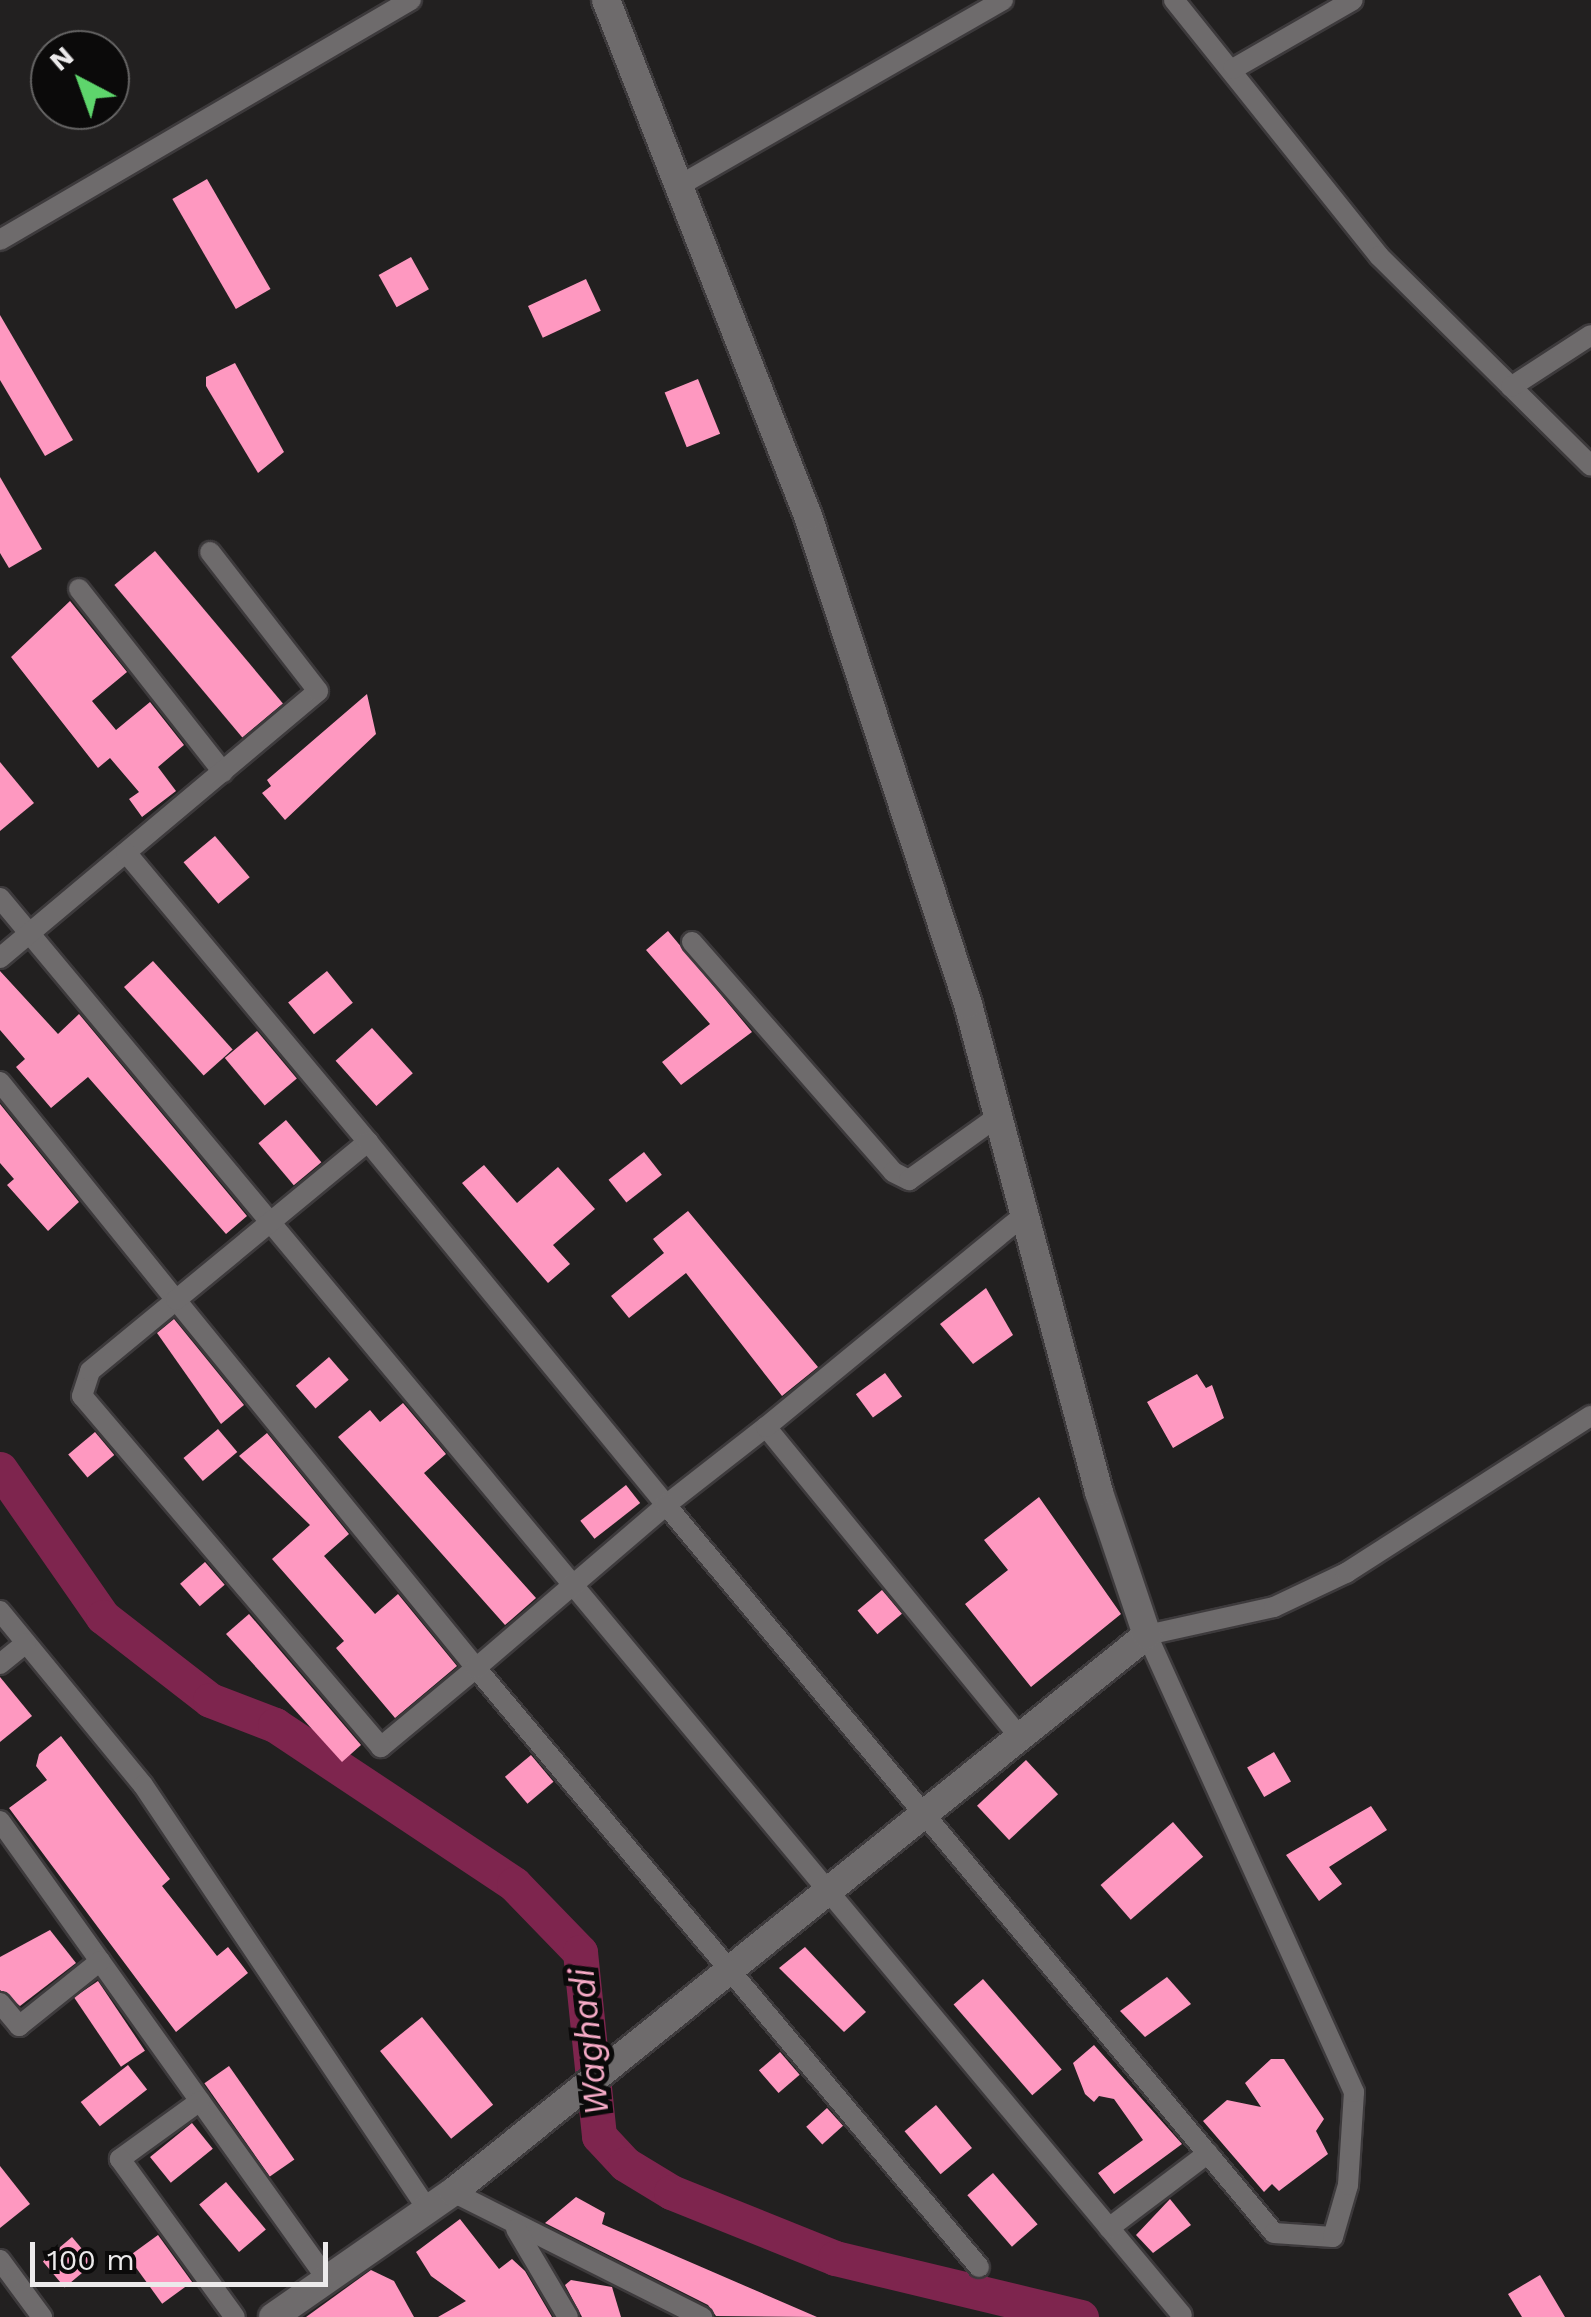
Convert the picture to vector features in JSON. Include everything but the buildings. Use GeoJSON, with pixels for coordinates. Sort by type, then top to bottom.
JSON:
{"type":"FeatureCollection","features":[{"type":"Feature","properties":{"kind":"street"},"geometry":{"type":"LineString","coordinates":[[0,240],[411,0]]}},
{"type":"Feature","properties":{"kind":"street"},"geometry":{"type":"LineString","coordinates":[[126,852],[1274,2233],[1333,2238],[1348,2185],[1354,2092],[1147,1635],[1022,1217],[968,1004],[808,516],[682,184],[606,0]]}},
{"type":"Feature","properties":{"kind":"street"},"geometry":{"type":"LineString","coordinates":[[682,184],[1003,0]]}},
{"type":"Feature","properties":{"kind":"street"},"geometry":{"type":"LineString","coordinates":[[1174,0],[1379,256],[1591,466]]}},
{"type":"Feature","properties":{"kind":"street"},"geometry":{"type":"LineString","coordinates":[[1233,69],[1353,0]]}},
{"type":"Feature","properties":{"kind":"street"},"geometry":{"type":"LineString","coordinates":[[1511,387],[1591,335]]}},
{"type":"Feature","properties":{"kind":"street"},"geometry":{"type":"LineString","coordinates":[[0,958],[318,691],[210,552]]}},
{"type":"Feature","properties":{"kind":"street"},"geometry":{"type":"LineString","coordinates":[[79,590],[223,772]]}},
{"type":"Feature","properties":{"kind":"street"},"geometry":{"type":"LineString","coordinates":[[0,898],[1182,2315]]}},
{"type":"Feature","properties":{"kind":"street"},"geometry":{"type":"LineString","coordinates":[[692,942],[893,1172],[910,1180],[997,1118]]}},
{"type":"Feature","properties":{"kind":"street"},"geometry":{"type":"LineString","coordinates":[[0,1082],[476,1668],[979,2267]]}},
{"type":"Feature","properties":{"kind":"street"},"geometry":{"type":"LineString","coordinates":[[368,1142],[90,1371],[82,1396],[381,1747],[666,1505],[1022,1217]]}},
{"type":"Feature","properties":{"kind":"street"},"geometry":{"type":"LineString","coordinates":[[273,2317],[453,2192],[540,2117],[644,2038],[725,1967],[1147,1635],[1274,1606],[1346,1572],[1591,1416]]}},
{"type":"Feature","properties":{"kind":"street"},"geometry":{"type":"LineString","coordinates":[[766,1427],[1018,1735]]}},
{"type":"Feature","properties":{"kind":"street"},"geometry":{"type":"LineString","coordinates":[[0,1611],[144,1786],[428,2210]]}},
{"type":"Feature","properties":{"kind":"street"},"geometry":{"type":"LineString","coordinates":[[0,1664],[26,1643]]}},
{"type":"Feature","properties":{"kind":"street"},"geometry":{"type":"LineString","coordinates":[[0,1821],[327,2279]]}},
{"type":"Feature","properties":{"kind":"street"},"geometry":{"type":"LineString","coordinates":[[0,2002],[19,2026],[100,1961]]}},
{"type":"Feature","properties":{"kind":"street"},"geometry":{"type":"LineString","coordinates":[[200,2102],[120,2159],[236,2317]]}},
{"type":"Feature","properties":{"kind":"street"},"geometry":{"type":"LineString","coordinates":[[1109,2228],[1208,2153]]}},
{"type":"Feature","properties":{"kind":"street"},"geometry":{"type":"LineString","coordinates":[[453,2192],[516,2228],[702,2317]]}},
{"type":"Feature","properties":{"kind":"street"},"geometry":{"type":"LineString","coordinates":[[516,2228],[568,2317]]}},
{"type":"Feature","properties":{"kind":"street"},"geometry":{"type":"LineString","coordinates":[[0,2260],[42,2317]]}},
{"type":"Feature","properties":{"kind":"waterway","name":"Waghadi"},"geometry":{"type":"LineString","coordinates":[[0,1469],[103,1617],[210,1700],[275,1725],[514,1884],[580,1952],[599,2136],[625,2164],[671,2192],[835,2258],[1081,2317]]}}]}
